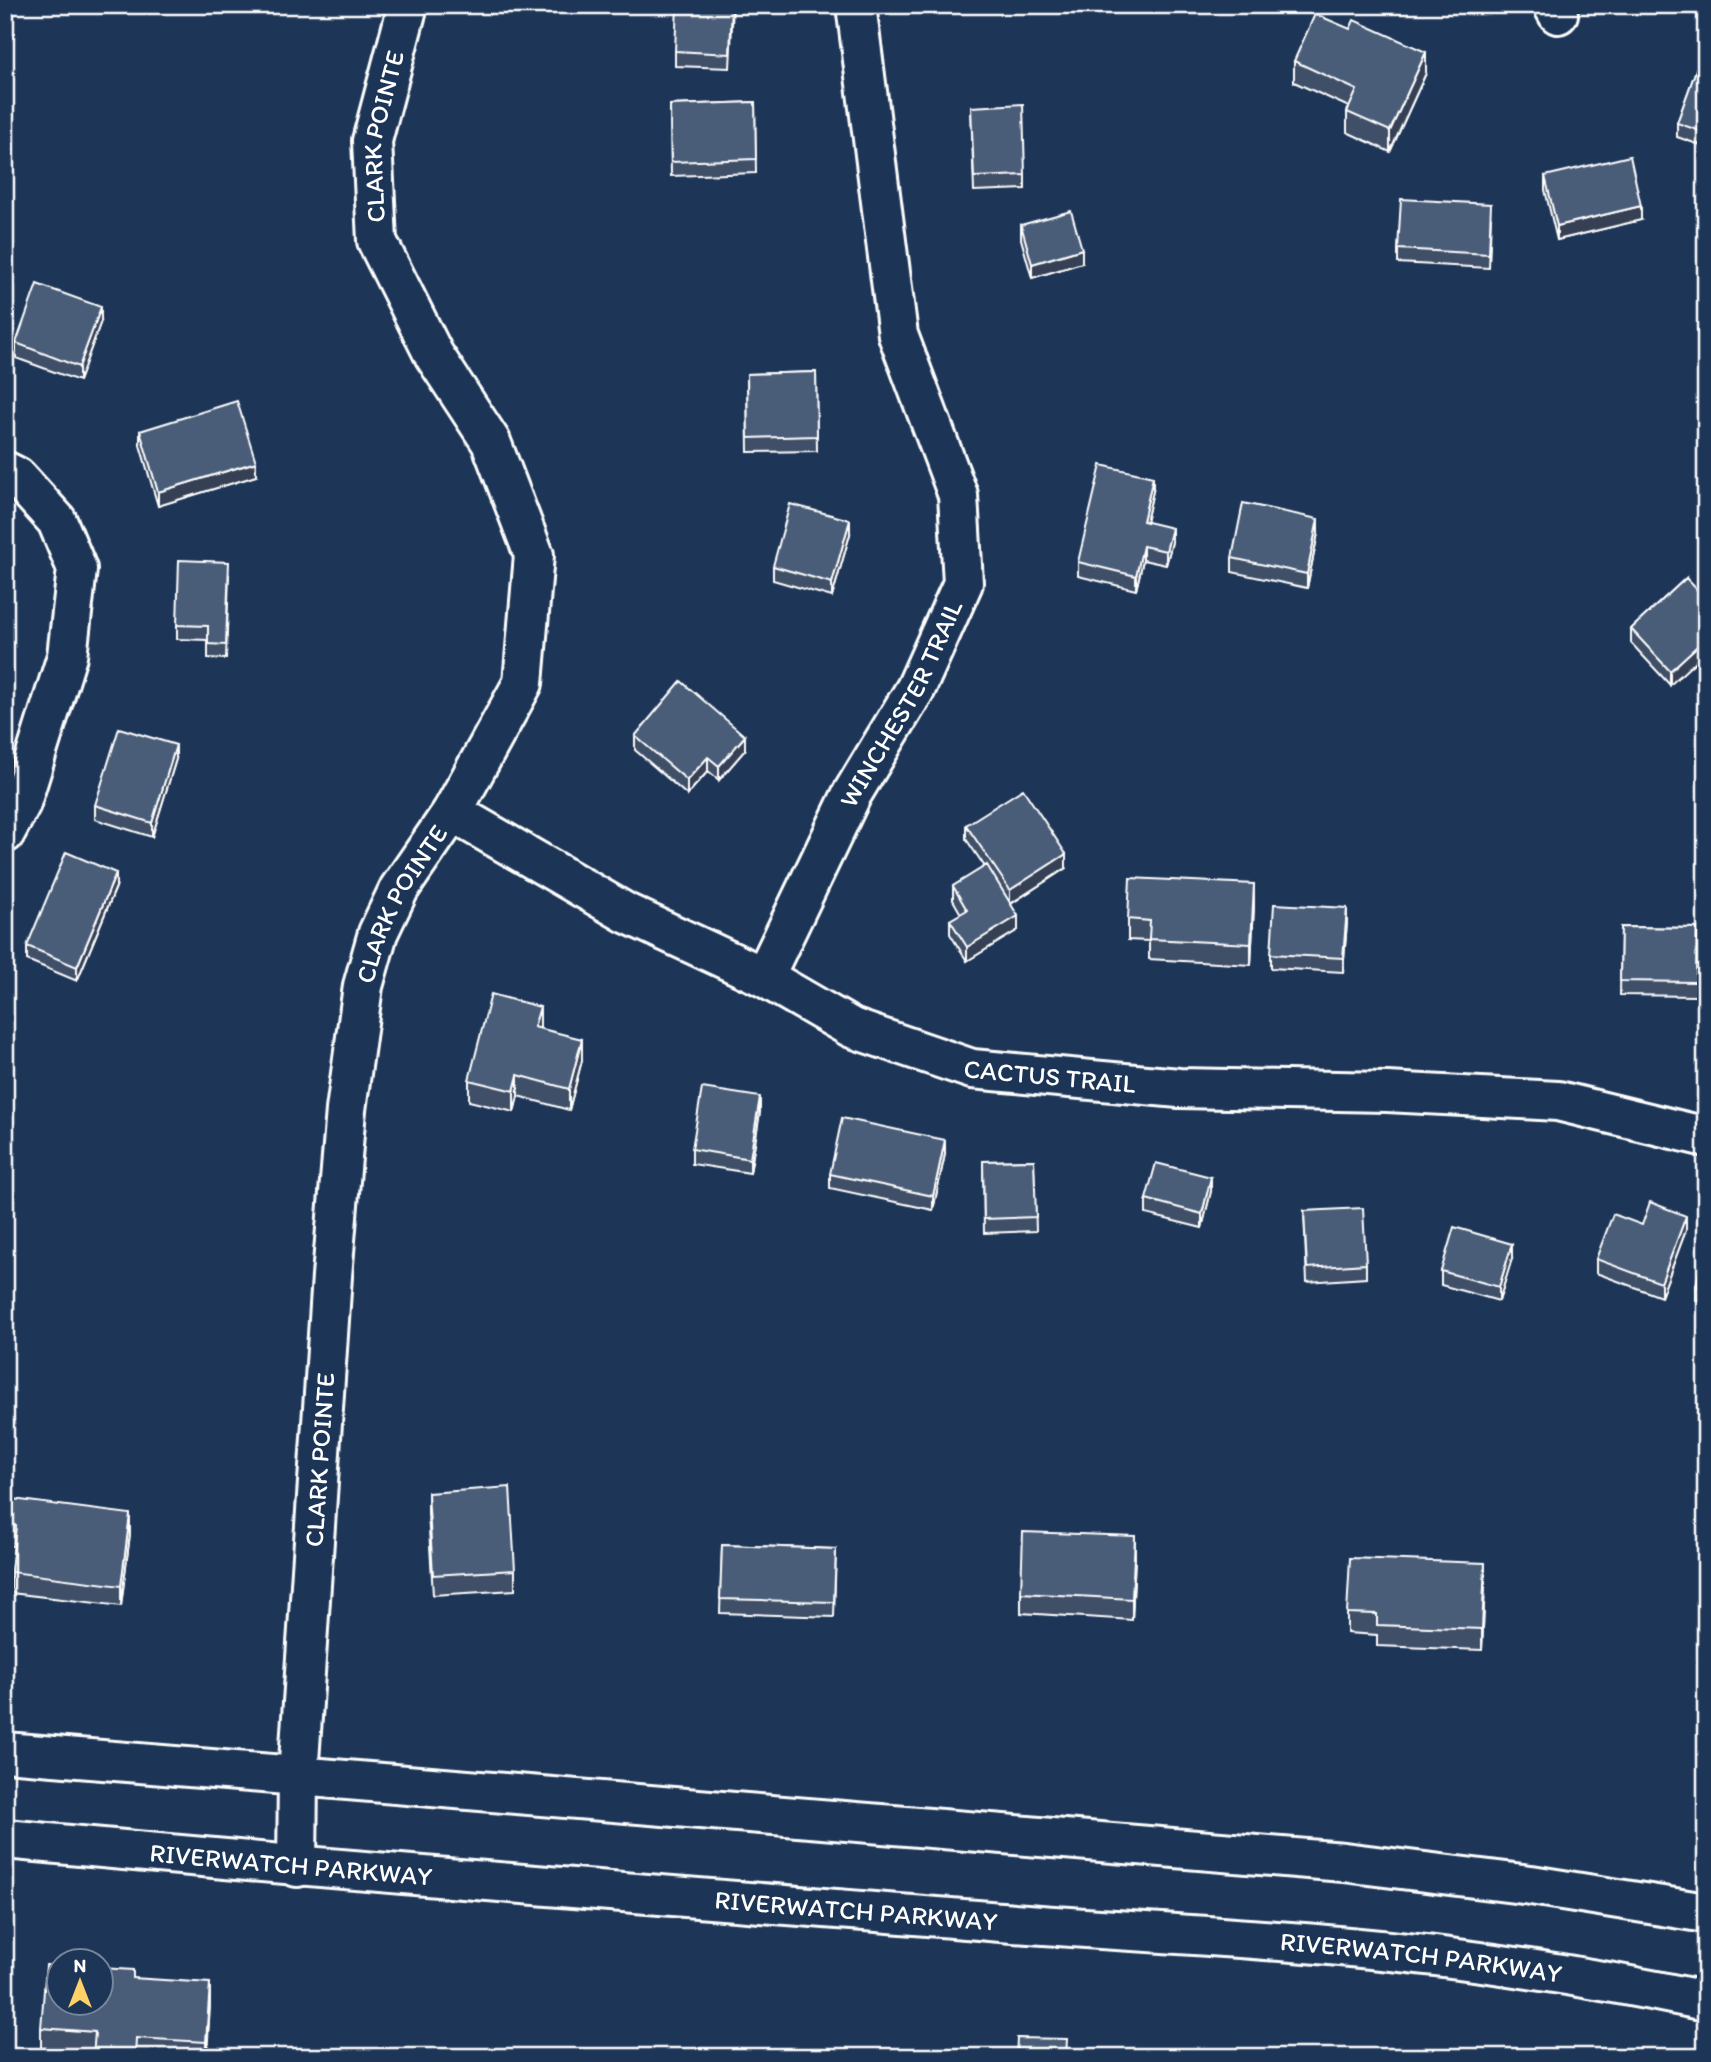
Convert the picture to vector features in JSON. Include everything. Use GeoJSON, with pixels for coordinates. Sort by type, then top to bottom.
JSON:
{"type":"FeatureCollection","features":[{"type":"Feature","properties":{"kind":"street","name":"CLARK POINTE"},"geometry":{"type":"LineString","coordinates":[[297,1867],[298,1776],[332,1276],[346,1110],[363,986],[378,933],[399,889],[452,812],[523,683],[534,555],[491,442],[434,355],[377,241],[372,141],[408,5]]}},
{"type":"Feature","properties":{"kind":"street","name":"WINCHESTER TRAIL"},"geometry":{"type":"LineString","coordinates":[[764,977],[852,794],[916,688],[962,583],[958,495],[898,335],[856,5]]}},
{"type":"Feature","properties":{"kind":"street"},"geometry":{"type":"LineString","coordinates":[[5,471],[17,477],[57,521],[77,569],[67,656],[22,803],[5,833]]}},
{"type":"Feature","properties":{"kind":"street","name":"CACTUS TRAIL"},"geometry":{"type":"LineString","coordinates":[[452,812],[626,913],[764,977],[852,1028],[972,1069],[1179,1088],[1387,1092],[1558,1101],[1706,1137]]}},
{"type":"Feature","properties":{"kind":"street"},"geometry":{"type":"LineString","coordinates":[[5,1752],[1344,1862],[1531,1885],[1706,1913]]}},
{"type":"Feature","properties":{"kind":"street","name":"RIVERWATCH PARKWAY"},"geometry":{"type":"LineString","coordinates":[[5,1839],[297,1867],[1196,1935],[1435,1956],[1638,1987],[1706,2001]]}},
{"type":"Feature","properties":{"kind":"building"},"geometry":{"type":"Polygon","coordinates":[[[677,5],[732,5],[730,54],[675,51],[677,5]]]}},
{"type":"Feature","properties":{"kind":"building"},"geometry":{"type":"Polygon","coordinates":[[[1315,14],[1350,29],[1354,20],[1426,52],[1390,131],[1347,112],[1357,90],[1294,61],[1315,14]]]}},
{"type":"Feature","properties":{"kind":"building"},"geometry":{"type":"Polygon","coordinates":[[[1706,42],[1706,133],[1677,123],[1706,42]]]}},
{"type":"Feature","properties":{"kind":"building"},"geometry":{"type":"Polygon","coordinates":[[[755,102],[756,159],[671,162],[670,105],[755,102]]]}},
{"type":"Feature","properties":{"kind":"building"},"geometry":{"type":"Polygon","coordinates":[[[1023,104],[1025,175],[974,177],[971,107],[1023,104]]]}},
{"type":"Feature","properties":{"kind":"building"},"geometry":{"type":"Polygon","coordinates":[[[1630,156],[1641,206],[1557,226],[1545,176],[1630,156]]]}},
{"type":"Feature","properties":{"kind":"building"},"geometry":{"type":"Polygon","coordinates":[[[1401,199],[1491,204],[1489,254],[1398,249],[1401,199]]]}},
{"type":"Feature","properties":{"kind":"building"},"geometry":{"type":"Polygon","coordinates":[[[1071,211],[1082,249],[1032,264],[1021,225],[1071,211]]]}},
{"type":"Feature","properties":{"kind":"building"},"geometry":{"type":"Polygon","coordinates":[[[37,284],[101,307],[79,367],[16,343],[37,284]]]}},
{"type":"Feature","properties":{"kind":"building"},"geometry":{"type":"Polygon","coordinates":[[[816,372],[817,436],[748,438],[747,374],[816,372]]]}},
{"type":"Feature","properties":{"kind":"building"},"geometry":{"type":"Polygon","coordinates":[[[237,401],[256,462],[158,492],[140,431],[237,401]]]}},
{"type":"Feature","properties":{"kind":"building"},"geometry":{"type":"Polygon","coordinates":[[[1101,465],[1153,477],[1143,521],[1172,528],[1166,551],[1143,546],[1136,576],[1078,562],[1101,465]]]}},
{"type":"Feature","properties":{"kind":"building"},"geometry":{"type":"Polygon","coordinates":[[[1243,503],[1318,519],[1307,574],[1232,558],[1243,503]]]}},
{"type":"Feature","properties":{"kind":"building"},"geometry":{"type":"Polygon","coordinates":[[[790,504],[850,520],[832,583],[773,566],[790,504]]]}},
{"type":"Feature","properties":{"kind":"building"},"geometry":{"type":"Polygon","coordinates":[[[179,560],[229,562],[226,645],[208,644],[208,626],[177,625],[179,560]]]}},
{"type":"Feature","properties":{"kind":"building"},"geometry":{"type":"Polygon","coordinates":[[[1686,578],[1706,599],[1706,638],[1670,671],[1631,629],[1686,578]]]}},
{"type":"Feature","properties":{"kind":"building"},"geometry":{"type":"Polygon","coordinates":[[[681,681],[745,736],[719,766],[708,757],[687,780],[635,736],[681,681]]]}},
{"type":"Feature","properties":{"kind":"building"},"geometry":{"type":"Polygon","coordinates":[[[119,728],[176,745],[152,823],[95,805],[119,728]]]}},
{"type":"Feature","properties":{"kind":"building"},"geometry":{"type":"Polygon","coordinates":[[[1023,789],[1066,854],[1010,890],[966,825],[1023,789]]]}},
{"type":"Feature","properties":{"kind":"building"},"geometry":{"type":"Polygon","coordinates":[[[66,852],[116,873],[77,967],[27,946],[66,852]]]}},
{"type":"Feature","properties":{"kind":"building"},"geometry":{"type":"Polygon","coordinates":[[[987,865],[1018,916],[967,947],[950,920],[967,910],[953,886],[987,865]]]}},
{"type":"Feature","properties":{"kind":"building"},"geometry":{"type":"Polygon","coordinates":[[[1130,878],[1254,884],[1251,944],[1149,939],[1150,921],[1128,919],[1130,878]]]}},
{"type":"Feature","properties":{"kind":"building"},"geometry":{"type":"Polygon","coordinates":[[[1274,904],[1347,908],[1343,958],[1271,954],[1274,904]]]}},
{"type":"Feature","properties":{"kind":"building"},"geometry":{"type":"Polygon","coordinates":[[[1621,927],[1697,928],[1696,982],[1620,981],[1621,927]]]}},
{"type":"Feature","properties":{"kind":"building"},"geometry":{"type":"Polygon","coordinates":[[[491,994],[540,1007],[534,1027],[582,1039],[569,1089],[518,1075],[514,1091],[469,1080],[491,994]]]}},
{"type":"Feature","properties":{"kind":"building"},"geometry":{"type":"Polygon","coordinates":[[[702,1088],[760,1097],[750,1159],[692,1149],[702,1088]]]}},
{"type":"Feature","properties":{"kind":"building"},"geometry":{"type":"Polygon","coordinates":[[[842,1118],[945,1140],[933,1196],[830,1174],[842,1118]]]}},
{"type":"Feature","properties":{"kind":"building"},"geometry":{"type":"Polygon","coordinates":[[[1034,1160],[1036,1217],[984,1219],[983,1161],[1034,1160]]]}},
{"type":"Feature","properties":{"kind":"building"},"geometry":{"type":"Polygon","coordinates":[[[1156,1163],[1211,1177],[1202,1214],[1146,1199],[1156,1163]]]}},
{"type":"Feature","properties":{"kind":"building"},"geometry":{"type":"Polygon","coordinates":[[[1650,1202],[1686,1216],[1661,1283],[1596,1259],[1613,1214],[1642,1225],[1650,1202]]]}},
{"type":"Feature","properties":{"kind":"building"},"geometry":{"type":"Polygon","coordinates":[[[1363,1208],[1366,1264],[1307,1268],[1304,1211],[1363,1208]]]}},
{"type":"Feature","properties":{"kind":"building"},"geometry":{"type":"Polygon","coordinates":[[[1454,1227],[1512,1244],[1499,1287],[1441,1271],[1454,1227]]]}},
{"type":"Feature","properties":{"kind":"building"},"geometry":{"type":"Polygon","coordinates":[[[1706,1247],[1706,1288],[1696,1286],[1706,1247]]]}},
{"type":"Feature","properties":{"kind":"building"},"geometry":{"type":"Polygon","coordinates":[[[510,1487],[515,1570],[433,1575],[428,1493],[510,1487]]]}},
{"type":"Feature","properties":{"kind":"building"},"geometry":{"type":"Polygon","coordinates":[[[5,1498],[130,1514],[121,1586],[11,1572],[16,1526],[5,1524],[5,1498]]]}},
{"type":"Feature","properties":{"kind":"building"},"geometry":{"type":"Polygon","coordinates":[[[1023,1532],[1135,1536],[1132,1599],[1021,1593],[1023,1532]]]}},
{"type":"Feature","properties":{"kind":"building"},"geometry":{"type":"Polygon","coordinates":[[[722,1545],[836,1549],[834,1602],[720,1599],[722,1545]]]}},
{"type":"Feature","properties":{"kind":"building"},"geometry":{"type":"Polygon","coordinates":[[[1350,1558],[1485,1563],[1482,1629],[1377,1625],[1377,1614],[1347,1613],[1350,1558]]]}},
{"type":"Feature","properties":{"kind":"building"},"geometry":{"type":"Polygon","coordinates":[[[46,1965],[46,2016],[116,2016],[116,1969],[133,1970],[133,1978],[210,1983],[206,2042],[136,2038],[135,2057],[93,2057],[95,2032],[41,2028],[46,1965]]]}},
{"type":"Feature","properties":{"kind":"building"},"geometry":{"type":"Polygon","coordinates":[[[1017,2038],[1067,2039],[1066,2057],[1016,2057],[1017,2038]]]}}]}
